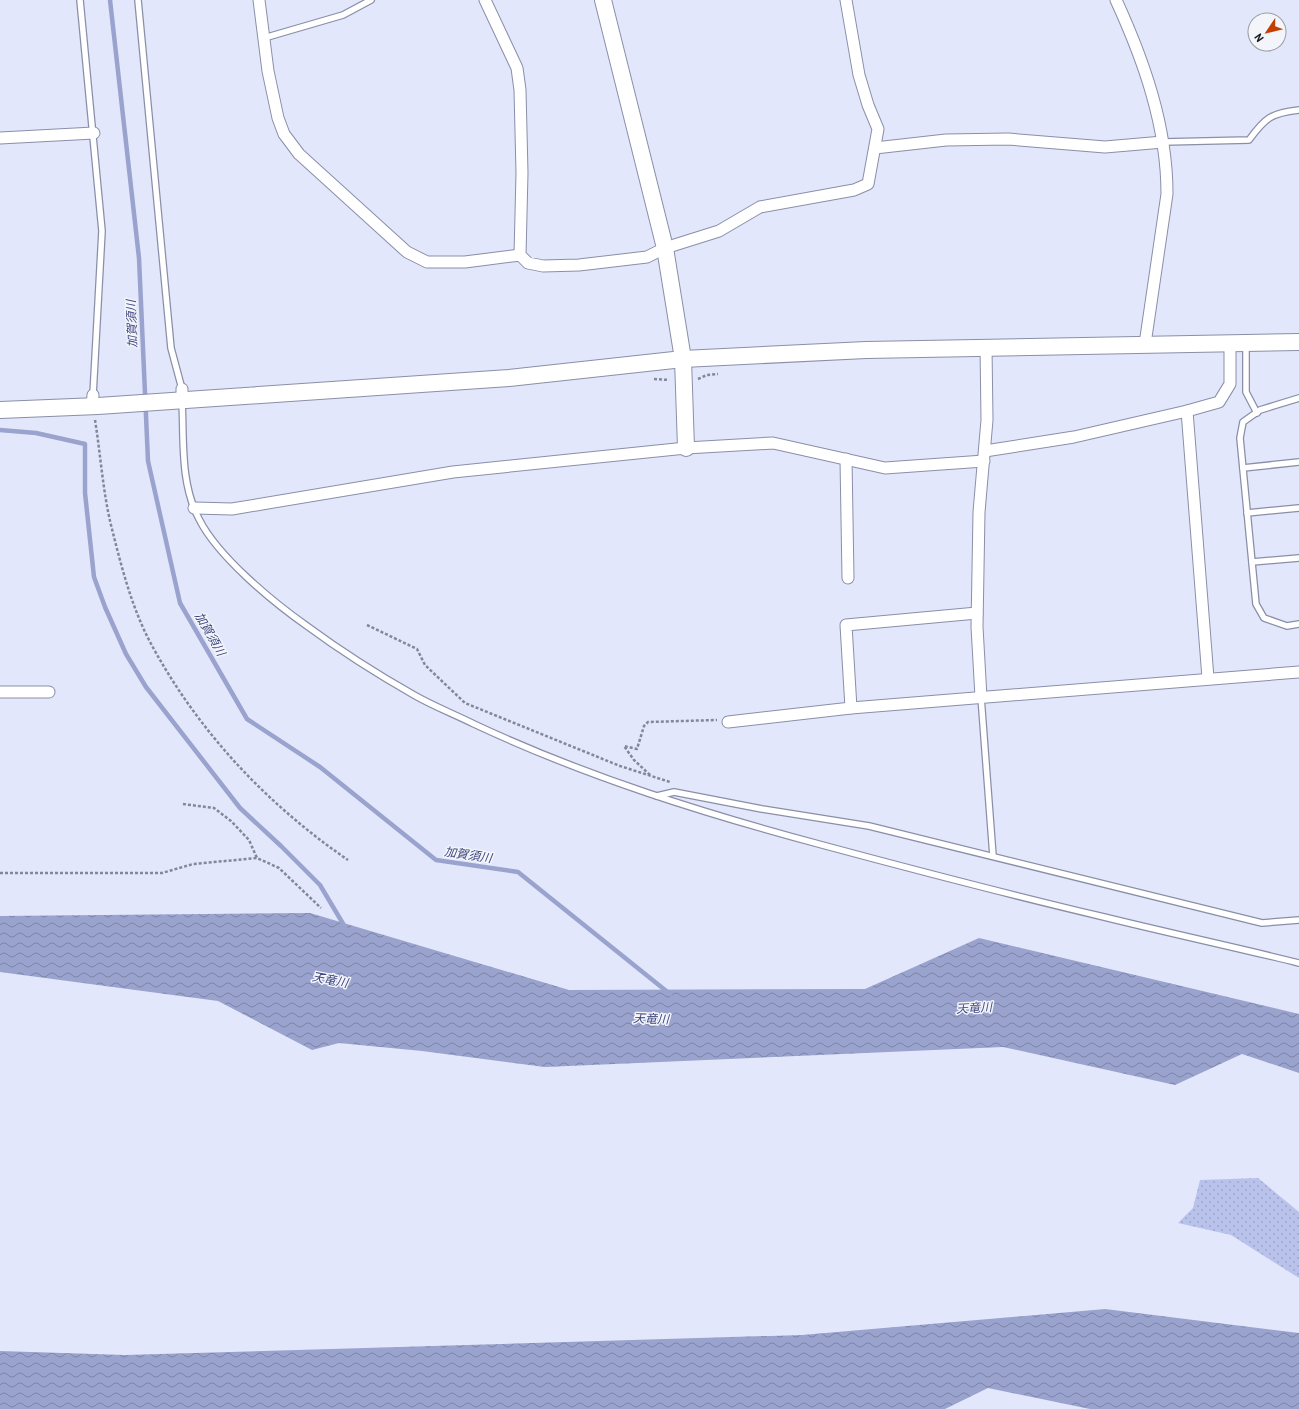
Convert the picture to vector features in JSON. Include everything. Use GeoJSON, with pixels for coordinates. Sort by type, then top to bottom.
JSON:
{"type":"FeatureCollection","features":[{"type":"Feature","properties":{"kind":"street"},"geometry":{"type":"LineString","coordinates":[[259,0],[270,78],[278,118],[284,134],[299,154],[407,252],[427,262],[465,262],[520,255]]}},
{"type":"Feature","properties":{"kind":"street"},"geometry":{"type":"LineString","coordinates":[[486,0],[517,68],[520,90],[522,173],[520,255],[528,263],[543,266],[579,265],[647,257],[665,248],[719,231],[760,207],[854,190],[868,184],[878,130],[868,105],[859,75],[846,0]]}},
{"type":"Feature","properties":{"kind":"street"},"geometry":{"type":"LineString","coordinates":[[603,0],[665,248],[683,359],[686,448]]}},
{"type":"Feature","properties":{"kind":"street"},"geometry":{"type":"LineString","coordinates":[[1116,0],[1143,66],[1160,120],[1163,142],[1167,194],[1145,344]]}},
{"type":"Feature","properties":{"kind":"street"},"geometry":{"type":"LineString","coordinates":[[0,138],[94,133]]}},
{"type":"Feature","properties":{"kind":"street"},"geometry":{"type":"LineString","coordinates":[[874,148],[946,140],[1008,139],[1105,147],[1163,142]]}},
{"type":"Feature","properties":{"kind":"street"},"geometry":{"type":"LineString","coordinates":[[0,410],[94,406],[179,396],[509,378],[683,359],[866,350],[1299,342]]}},
{"type":"Feature","properties":{"kind":"street"},"geometry":{"type":"LineString","coordinates":[[194,508],[232,509],[453,472],[686,448],[773,443],[885,468],[984,456],[1074,437],[1187,411],[1219,402],[1230,384],[1230,343]]}},
{"type":"Feature","properties":{"kind":"street"},"geometry":{"type":"LineString","coordinates":[[981,697],[978,613],[979,512],[987,420],[986,347]]}},
{"type":"Feature","properties":{"kind":"street"},"geometry":{"type":"LineString","coordinates":[[1187,411],[1208,678]]}},
{"type":"Feature","properties":{"kind":"street"},"geometry":{"type":"LineString","coordinates":[[846,459],[848,578]]}},
{"type":"Feature","properties":{"kind":"street"},"geometry":{"type":"LineString","coordinates":[[851,708],[846,625],[978,613]]}},
{"type":"Feature","properties":{"kind":"street"},"geometry":{"type":"LineString","coordinates":[[728,722],[851,708],[1208,678],[1299,672]]}},
{"type":"Feature","properties":{"kind":"street"},"geometry":{"type":"LineString","coordinates":[[0,692],[49,692]]}},
{"type":"Feature","properties":{"kind":"lane"},"geometry":{"type":"LineString","coordinates":[[80,0],[94,133],[102,231],[94,406]]}},
{"type":"Feature","properties":{"kind":"lane"},"geometry":{"type":"LineString","coordinates":[[138,0],[171,348],[179,396],[186,481],[194,508],[203,526],[218,546],[254,584],[285,610],[342,651],[415,696],[510,740],[655,796],[768,831],[925,872],[1299,963]]}},
{"type":"Feature","properties":{"kind":"lane"},"geometry":{"type":"LineString","coordinates":[[264,38],[343,15],[371,0]]}},
{"type":"Feature","properties":{"kind":"lane"},"geometry":{"type":"LineString","coordinates":[[1163,142],[1249,140],[1261,123],[1279,112],[1299,110]]}},
{"type":"Feature","properties":{"kind":"lane"},"geometry":{"type":"LineString","coordinates":[[1246,343],[1246,392],[1257,412]]}},
{"type":"Feature","properties":{"kind":"lane"},"geometry":{"type":"LineString","coordinates":[[1299,398],[1260,410],[1242,422],[1240,438],[1256,604],[1264,618],[1287,626],[1299,624]]}},
{"type":"Feature","properties":{"kind":"lane"},"geometry":{"type":"LineString","coordinates":[[1243,468],[1299,462]]}},
{"type":"Feature","properties":{"kind":"lane"},"geometry":{"type":"LineString","coordinates":[[1247,513],[1299,508]]}},
{"type":"Feature","properties":{"kind":"lane"},"geometry":{"type":"LineString","coordinates":[[1252,562],[1299,558]]}},
{"type":"Feature","properties":{"kind":"lane"},"geometry":{"type":"LineString","coordinates":[[981,697],[994,856]]}},
{"type":"Feature","properties":{"kind":"lane"},"geometry":{"type":"LineString","coordinates":[[655,796],[674,792],[762,810],[869,826],[1262,923],[1299,920]]}},
{"type":"Feature","properties":{"kind":"path"},"geometry":{"type":"LineString","coordinates":[[94,406],[112,532],[133,601],[148,639],[183,697],[212,736],[242,771],[278,808],[320,841],[348,860]]}},
{"type":"Feature","properties":{"kind":"path"},"geometry":{"type":"LineString","coordinates":[[367,625],[417,649],[425,666],[465,703],[620,766],[674,784]]}},
{"type":"Feature","properties":{"kind":"path"},"geometry":{"type":"LineString","coordinates":[[652,776],[634,760],[624,746],[637,749],[644,726],[648,722],[716,720],[728,722]]}},
{"type":"Feature","properties":{"kind":"path"},"geometry":{"type":"LineString","coordinates":[[183,804],[214,808],[231,821],[250,840],[257,858]]}},
{"type":"Feature","properties":{"kind":"path"},"geometry":{"type":"LineString","coordinates":[[0,873],[162,873],[193,864],[257,858],[279,868],[321,908]]}},
{"type":"Feature","properties":{"kind":"shaded area"},"geometry":{"type":"Polygon","coordinates":[[[1258,1178],[1299,1212],[1299,1278],[1231,1235],[1178,1223],[1193,1208],[1200,1180],[1258,1178]]]}},
{"type":"Feature","properties":{"kind":"water","name":"天竜川"},"geometry":{"type":"Polygon","coordinates":[[[310,913],[569,990],[865,989],[979,938],[1299,1014],[1299,1073],[1242,1054],[1175,1085],[1003,1047],[545,1067],[422,1051],[339,1043],[312,1050],[218,1001],[0,972],[0,916],[310,913]]]}},
{"type":"Feature","properties":{"kind":"water"},"geometry":{"type":"Polygon","coordinates":[[[1105,1309],[1299,1333],[1299,1409],[1090,1409],[988,1388],[945,1409],[0,1409],[0,1351],[125,1355],[802,1335],[1105,1309]]]}},
{"type":"Feature","properties":{"kind":"waterway","name":"加賀須川"},"geometry":{"type":"LineString","coordinates":[[110,0],[139,258],[148,461],[180,603],[247,719],[320,767],[436,860],[518,872],[670,994]]}},
{"type":"Feature","properties":{"kind":"waterway"},"geometry":{"type":"LineString","coordinates":[[0,430],[36,433],[85,444],[85,493],[94,577],[105,607],[126,654],[146,687],[240,808],[320,885],[345,927]]}}]}
